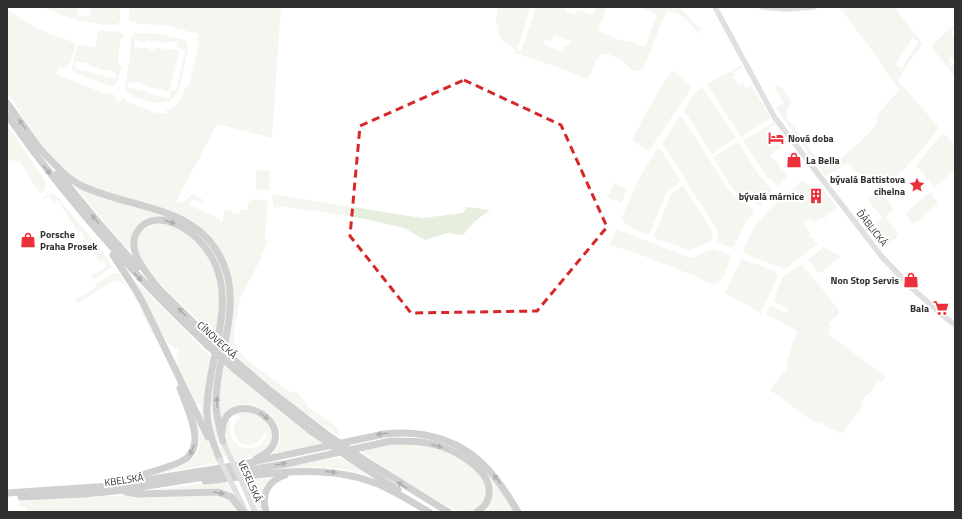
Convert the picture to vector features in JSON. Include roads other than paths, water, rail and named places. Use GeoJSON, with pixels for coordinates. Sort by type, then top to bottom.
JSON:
{"type":"FeatureCollection","features":[{"type":"Feature","properties":{"kind":"highway"},"geometry":{"type":"LineString","coordinates":[[7,103],[37,146],[62,172],[75,181],[106,196],[164,212],[181,219],[201,233],[217,253],[224,266],[228,279],[230,302],[216,401],[218,422],[223,441]]}},
{"type":"Feature","properties":{"kind":"highway","name":"CÍNOVECKÁ"},"geometry":{"type":"LineString","coordinates":[[7,115],[93,228],[142,282],[208,346],[312,432],[348,457],[435,508],[448,512]]}},
{"type":"Feature","properties":{"kind":"highway","name":"CÍNOVECKÁ"},"geometry":{"type":"LineString","coordinates":[[37,146],[85,208],[114,242],[206,335],[268,389],[329,436],[435,508]]}},
{"type":"Feature","properties":{"kind":"highway"},"geometry":{"type":"LineString","coordinates":[[159,289],[136,257],[134,246],[136,233],[142,225],[152,221],[166,220],[181,226],[196,237],[216,265],[222,281],[222,313],[212,370],[207,413],[210,431],[220,460]]}},
{"type":"Feature","properties":{"kind":"highway"},"geometry":{"type":"LineString","coordinates":[[93,228],[135,289],[220,460]]}},
{"type":"Feature","properties":{"kind":"highway"},"geometry":{"type":"LineString","coordinates":[[101,486],[176,464],[186,459],[190,454],[195,444],[194,430],[170,359]]}},
{"type":"Feature","properties":{"kind":"highway"},"geometry":{"type":"LineString","coordinates":[[223,441],[222,431],[224,421],[228,415],[237,409],[247,408],[258,412],[274,426],[275,438],[270,450],[241,467]]}},
{"type":"Feature","properties":{"kind":"highway"},"geometry":{"type":"LineString","coordinates":[[241,467],[384,434],[407,432],[427,434],[456,444],[478,460],[493,474],[518,512]]}},
{"type":"Feature","properties":{"kind":"highway"},"geometry":{"type":"LineString","coordinates":[[241,467],[291,462],[385,442],[408,441],[426,443],[446,448],[462,456],[479,470],[487,479],[490,490],[487,502],[484,507],[477,512]]}},
{"type":"Feature","properties":{"kind":"highway","name":"KBELSKÁ"},"geometry":{"type":"LineString","coordinates":[[7,493],[101,486],[241,467]]}},
{"type":"Feature","properties":{"kind":"highway","name":"KBELSKÁ"},"geometry":{"type":"LineString","coordinates":[[7,498],[116,492],[241,467]]}},
{"type":"Feature","properties":{"kind":"highway"},"geometry":{"type":"LineString","coordinates":[[151,486],[309,471],[344,474],[383,487],[429,512]]}},
{"type":"Feature","properties":{"kind":"highway"},"geometry":{"type":"LineString","coordinates":[[266,512],[264,497],[271,482],[285,475],[309,471]]}},
{"type":"Feature","properties":{"kind":"highway"},"geometry":{"type":"LineString","coordinates":[[116,492],[139,494],[218,492],[231,497],[245,512]]}},
{"type":"Feature","properties":{"kind":"highway"},"geometry":{"type":"LineString","coordinates":[[435,508],[455,512]]}},
{"type":"Feature","properties":{"kind":"main road","name":"ĎÁBLICKÁ"},"geometry":{"type":"LineString","coordinates":[[715,7],[776,118],[886,260],[913,289],[955,325]]}},
{"type":"Feature","properties":{"kind":"main road"},"geometry":{"type":"LineString","coordinates":[[762,7],[780,9],[814,7]]}},
{"type":"Feature","properties":{"kind":"main road","name":"VESELSKÁ"},"geometry":{"type":"LineString","coordinates":[[223,441],[255,512]]}},
{"type":"Feature","properties":{"kind":"main road","name":"VESELSKÁ"},"geometry":{"type":"LineString","coordinates":[[220,460],[245,512]]}},
{"type":"Feature","properties":{"kind":"place","name":"Nová doba"},"geometry":{"type":"Point","coordinates":[776,138]}},
{"type":"Feature","properties":{"kind":"place","name":"La Bella"},"geometry":{"type":"Point","coordinates":[794,160]}},
{"type":"Feature","properties":{"kind":"place","name":"bývalá Battistova cihelna"},"geometry":{"type":"Point","coordinates":[917,185]}},
{"type":"Feature","properties":{"kind":"place","name":"bývalá márnice"},"geometry":{"type":"Point","coordinates":[816,196]}},
{"type":"Feature","properties":{"kind":"place","name":"Porsche Praha Prosek"},"geometry":{"type":"Point","coordinates":[28,240]}},
{"type":"Feature","properties":{"kind":"place","name":"Non Stop Servis"},"geometry":{"type":"Point","coordinates":[911,280]}},
{"type":"Feature","properties":{"kind":"place","name":"Bala"},"geometry":{"type":"Point","coordinates":[941,308]}}]}
